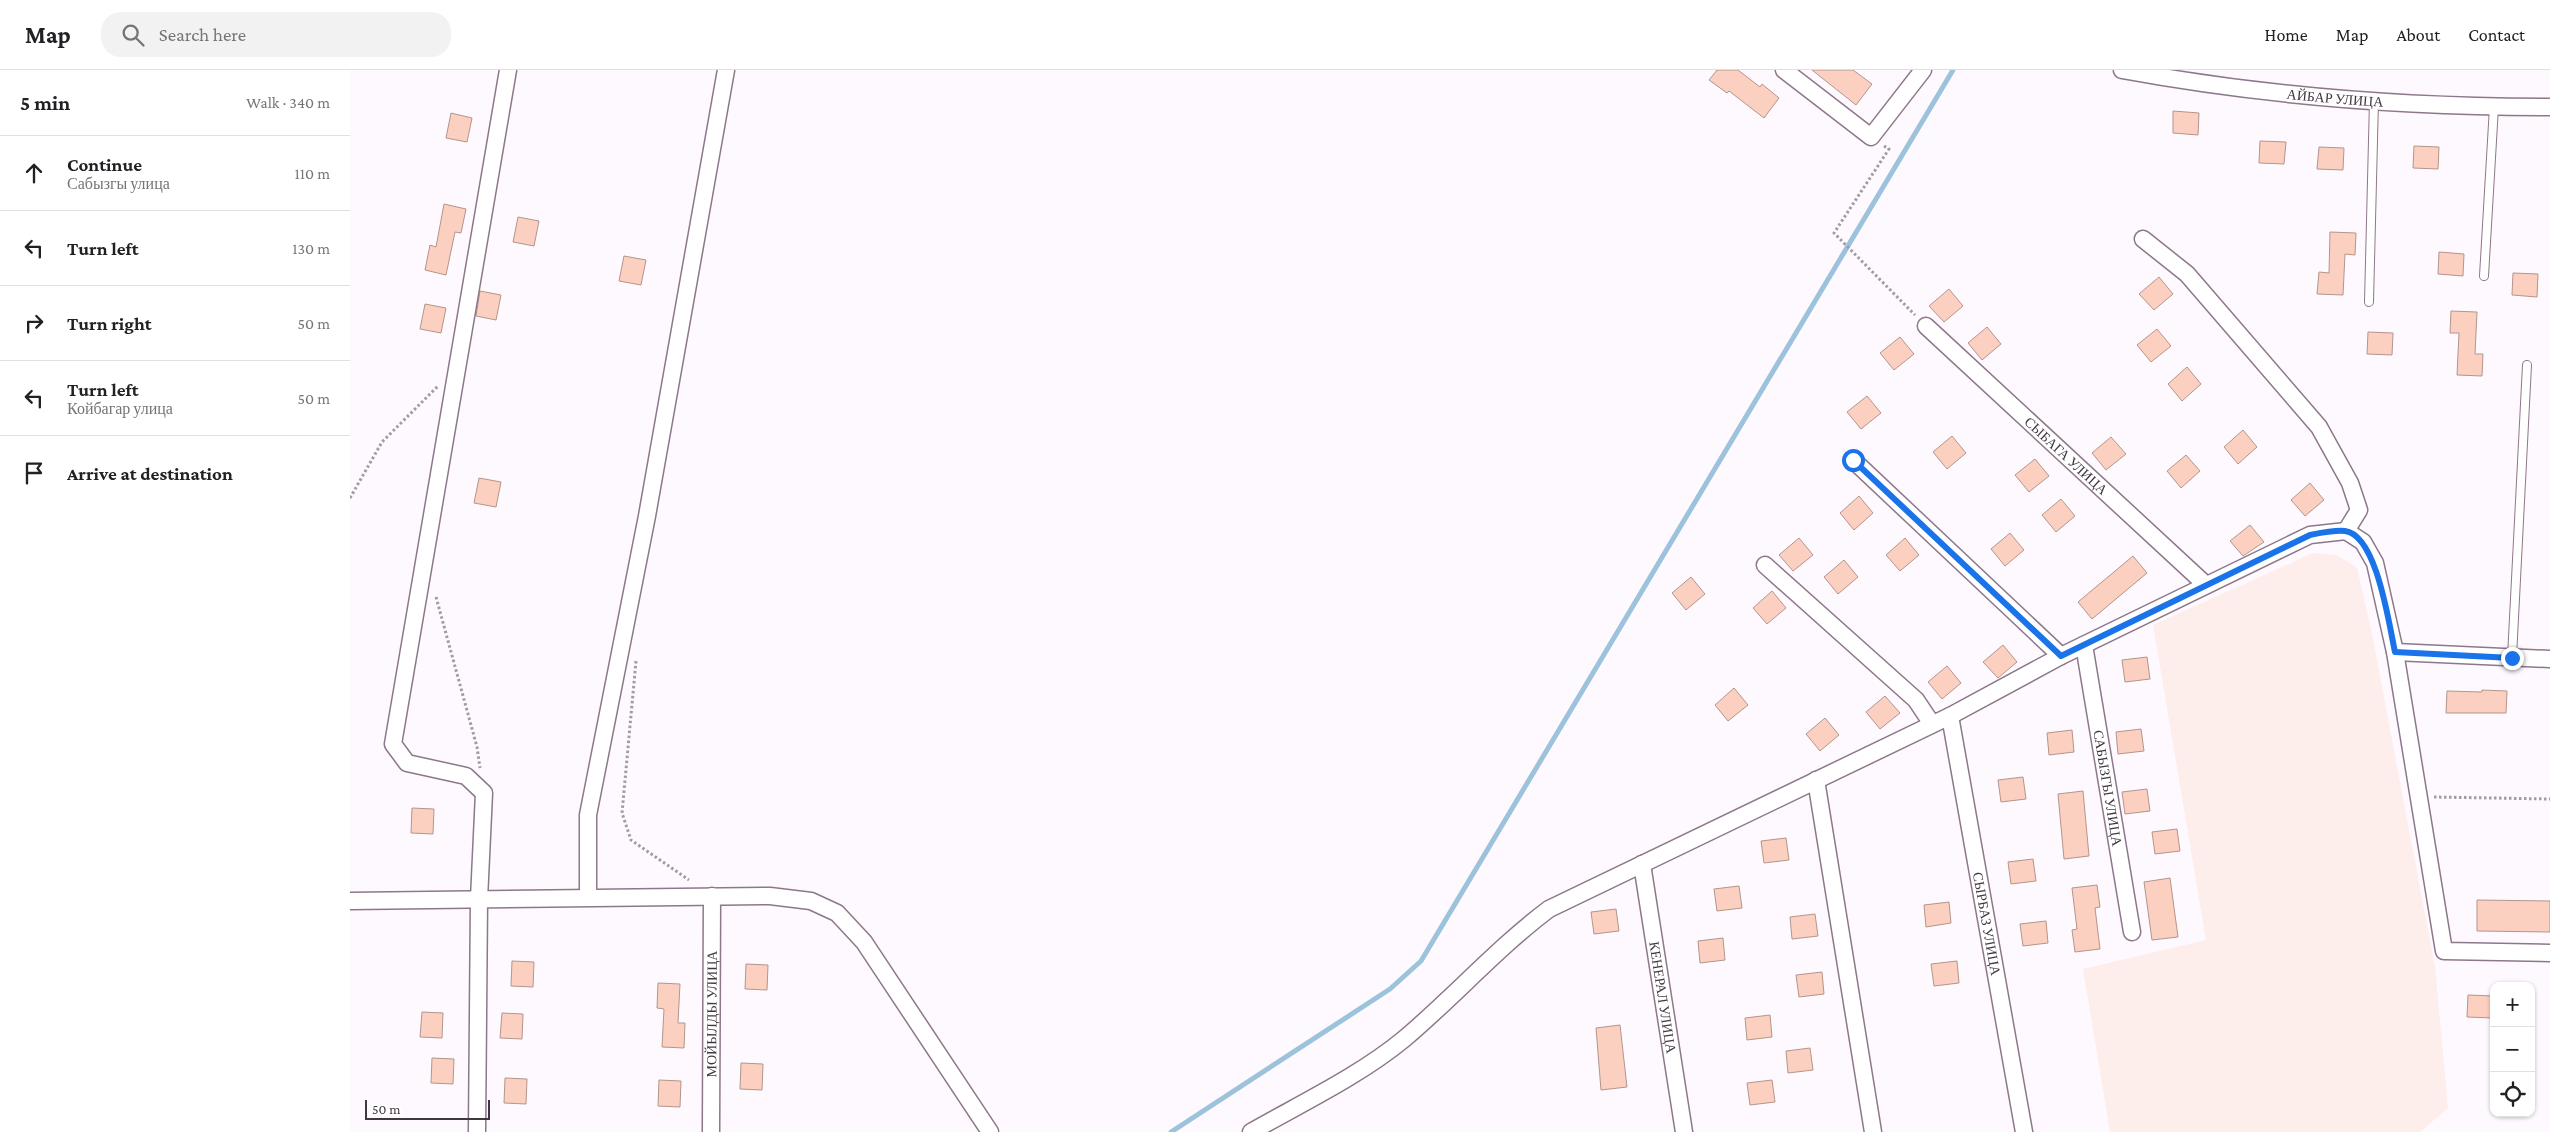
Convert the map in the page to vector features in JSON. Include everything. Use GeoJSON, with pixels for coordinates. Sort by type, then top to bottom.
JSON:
{"type":"FeatureCollection","features":[{"type":"Feature","properties":{"kind":"street"},"geometry":{"type":"LineString","coordinates":[[477,1132],[479,899],[484,794],[466,776],[406,763],[393,744],[508,70]]}},
{"type":"Feature","properties":{"kind":"street"},"geometry":{"type":"LineString","coordinates":[[588,897],[588,815],[647,516],[726,70]]}},
{"type":"Feature","properties":{"kind":"street"},"geometry":{"type":"LineString","coordinates":[[1784,70],[1871,137],[1923,70]]}},
{"type":"Feature","properties":{"kind":"street","name":"АЙБАР УЛИЦА"},"geometry":{"type":"LineString","coordinates":[[2122,70],[2264,93],[2494,107],[2550,107]]}},
{"type":"Feature","properties":{"kind":"street"},"geometry":{"type":"LineString","coordinates":[[2143,239],[2187,274],[2319,427],[2350,483],[2359,510],[2346,531]]}},
{"type":"Feature","properties":{"kind":"street","name":"СЫБАГА УЛИЦА"},"geometry":{"type":"LineString","coordinates":[[1926,326],[2206,585]]}},
{"type":"Feature","properties":{"kind":"street"},"geometry":{"type":"LineString","coordinates":[[1853,460],[2061,656]]}},
{"type":"Feature","properties":{"kind":"street"},"geometry":{"type":"LineString","coordinates":[[1251,1132],[1370,1064],[1404,1039],[1515,935],[1549,909],[1950,716],[2061,656],[2310,535],[2346,531],[2363,542],[2375,563],[2395,652],[2444,951],[2550,953]]}},
{"type":"Feature","properties":{"kind":"street"},"geometry":{"type":"LineString","coordinates":[[1765,565],[1916,700],[1932,724]]}},
{"type":"Feature","properties":{"kind":"street","name":"САБЫЗГЫ УЛИЦА"},"geometry":{"type":"LineString","coordinates":[[2084,645],[2132,932]]}},
{"type":"Feature","properties":{"kind":"street"},"geometry":{"type":"LineString","coordinates":[[2395,652],[2550,659]]}},
{"type":"Feature","properties":{"kind":"street","name":"СЫРБАЗ УЛИЦА"},"geometry":{"type":"LineString","coordinates":[[1950,716],[2024,1132]]}},
{"type":"Feature","properties":{"kind":"street"},"geometry":{"type":"LineString","coordinates":[[1816,780],[1873,1132]]}},
{"type":"Feature","properties":{"kind":"street","name":"КЕНЕРАЛ УЛИЦА"},"geometry":{"type":"LineString","coordinates":[[1642,864],[1684,1132]]}},
{"type":"Feature","properties":{"kind":"street","name":"МОЙЫЛДЫ УЛИЦА"},"geometry":{"type":"LineString","coordinates":[[711,1132],[712,896]]}},
{"type":"Feature","properties":{"kind":"street"},"geometry":{"type":"LineString","coordinates":[[350,901],[770,896],[810,901],[837,913],[864,942],[990,1132]]}},
{"type":"Feature","properties":{"kind":"lane"},"geometry":{"type":"LineString","coordinates":[[2370,302],[2374,100]]}},
{"type":"Feature","properties":{"kind":"lane"},"geometry":{"type":"LineString","coordinates":[[2484,276],[2494,107]]}},
{"type":"Feature","properties":{"kind":"lane"},"geometry":{"type":"LineString","coordinates":[[2512,658],[2527,365]]}},
{"type":"Feature","properties":{"kind":"path"},"geometry":{"type":"LineString","coordinates":[[1871,137],[1889,149],[1834,232],[1926,326]]}},
{"type":"Feature","properties":{"kind":"path"},"geometry":{"type":"LineString","coordinates":[[350,498],[382,442],[458,366]]}},
{"type":"Feature","properties":{"kind":"path"},"geometry":{"type":"LineString","coordinates":[[435,596],[477,747],[484,794]]}},
{"type":"Feature","properties":{"kind":"path"},"geometry":{"type":"LineString","coordinates":[[637,653],[631,741],[622,813],[631,840],[712,896]]}},
{"type":"Feature","properties":{"kind":"path"},"geometry":{"type":"LineString","coordinates":[[2418,796],[2550,798]]}},
{"type":"Feature","properties":{"kind":"shaded area"},"geometry":{"type":"Polygon","coordinates":[[[2313,553],[2337,555],[2357,568],[2372,634],[2435,967],[2448,1108],[2420,1132],[2110,1132],[2083,969],[2206,940],[2153,625],[2313,553]]]}},
{"type":"Feature","properties":{"kind":"building"},"geometry":{"type":"Polygon","coordinates":[[[1717,70],[1738,70],[1760,87],[1762,84],[1779,98],[1764,118],[1729,91],[1727,93],[1709,80],[1717,70]]]}},
{"type":"Feature","properties":{"kind":"building"},"geometry":{"type":"Polygon","coordinates":[[[1812,70],[1853,70],[1872,84],[1856,105],[1812,70]]]}},
{"type":"Feature","properties":{"kind":"building"},"geometry":{"type":"Polygon","coordinates":[[[2173,111],[2199,113],[2198,135],[2173,133],[2173,111]]]}},
{"type":"Feature","properties":{"kind":"building"},"geometry":{"type":"Polygon","coordinates":[[[451,113],[472,118],[467,142],[446,138],[451,113]]]}},
{"type":"Feature","properties":{"kind":"building"},"geometry":{"type":"Polygon","coordinates":[[[2260,141],[2286,142],[2284,164],[2259,163],[2260,141]]]}},
{"type":"Feature","properties":{"kind":"building"},"geometry":{"type":"Polygon","coordinates":[[[2414,146],[2439,147],[2438,169],[2413,168],[2414,146]]]}},
{"type":"Feature","properties":{"kind":"building"},"geometry":{"type":"Polygon","coordinates":[[[2319,147],[2344,148],[2343,170],[2317,169],[2319,147]]]}},
{"type":"Feature","properties":{"kind":"building"},"geometry":{"type":"Polygon","coordinates":[[[444,204],[466,209],[461,233],[455,232],[446,275],[425,270],[430,245],[436,247],[444,204]]]}},
{"type":"Feature","properties":{"kind":"building"},"geometry":{"type":"Polygon","coordinates":[[[518,217],[539,221],[534,246],[513,242],[518,217]]]}},
{"type":"Feature","properties":{"kind":"building"},"geometry":{"type":"Polygon","coordinates":[[[2330,232],[2356,233],[2355,255],[2345,254],[2343,295],[2317,294],[2319,272],[2329,273],[2330,232]]]}},
{"type":"Feature","properties":{"kind":"building"},"geometry":{"type":"Polygon","coordinates":[[[2439,252],[2464,254],[2463,276],[2438,274],[2439,252]]]}},
{"type":"Feature","properties":{"kind":"building"},"geometry":{"type":"Polygon","coordinates":[[[624,256],[646,260],[641,285],[619,281],[624,256]]]}},
{"type":"Feature","properties":{"kind":"building"},"geometry":{"type":"Polygon","coordinates":[[[2513,273],[2538,274],[2537,297],[2512,295],[2513,273]]]}},
{"type":"Feature","properties":{"kind":"building"},"geometry":{"type":"Polygon","coordinates":[[[2159,277],[2173,294],[2154,310],[2139,294],[2159,277]]]}},
{"type":"Feature","properties":{"kind":"building"},"geometry":{"type":"Polygon","coordinates":[[[1949,289],[1963,306],[1944,322],[1929,306],[1949,289]]]}},
{"type":"Feature","properties":{"kind":"building"},"geometry":{"type":"Polygon","coordinates":[[[480,291],[501,295],[496,320],[476,316],[480,291]]]}},
{"type":"Feature","properties":{"kind":"building"},"geometry":{"type":"Polygon","coordinates":[[[425,304],[446,308],[441,333],[420,329],[425,304]]]}},
{"type":"Feature","properties":{"kind":"building"},"geometry":{"type":"Polygon","coordinates":[[[2451,311],[2477,312],[2475,354],[2483,354],[2482,376],[2457,375],[2459,333],[2450,333],[2451,311]]]}},
{"type":"Feature","properties":{"kind":"building"},"geometry":{"type":"Polygon","coordinates":[[[1987,327],[2001,344],[1982,360],[1968,343],[1987,327]]]}},
{"type":"Feature","properties":{"kind":"building"},"geometry":{"type":"Polygon","coordinates":[[[2157,329],[2171,346],[2151,362],[2137,345],[2157,329]]]}},
{"type":"Feature","properties":{"kind":"building"},"geometry":{"type":"Polygon","coordinates":[[[2368,332],[2393,333],[2392,355],[2367,354],[2368,332]]]}},
{"type":"Feature","properties":{"kind":"building"},"geometry":{"type":"Polygon","coordinates":[[[1900,337],[1914,354],[1894,370],[1880,353],[1900,337]]]}},
{"type":"Feature","properties":{"kind":"building"},"geometry":{"type":"Polygon","coordinates":[[[2187,367],[2201,384],[2182,401],[2168,384],[2187,367]]]}},
{"type":"Feature","properties":{"kind":"building"},"geometry":{"type":"Polygon","coordinates":[[[1867,396],[1881,413],[1861,429],[1847,412],[1867,396]]]}},
{"type":"Feature","properties":{"kind":"building"},"geometry":{"type":"Polygon","coordinates":[[[2243,430],[2257,447],[2238,464],[2224,447],[2243,430]]]}},
{"type":"Feature","properties":{"kind":"building"},"geometry":{"type":"Polygon","coordinates":[[[1952,436],[1966,453],[1947,469],[1933,452],[1952,436]]]}},
{"type":"Feature","properties":{"kind":"building"},"geometry":{"type":"Polygon","coordinates":[[[2111,437],[2126,454],[2106,470],[2092,453],[2111,437]]]}},
{"type":"Feature","properties":{"kind":"building"},"geometry":{"type":"Polygon","coordinates":[[[2186,455],[2200,471],[2181,488],[2167,471],[2186,455]]]}},
{"type":"Feature","properties":{"kind":"building"},"geometry":{"type":"Polygon","coordinates":[[[2035,459],[2049,476],[2029,492],[2015,475],[2035,459]]]}},
{"type":"Feature","properties":{"kind":"building"},"geometry":{"type":"Polygon","coordinates":[[[479,478],[501,482],[496,507],[474,503],[479,478]]]}},
{"type":"Feature","properties":{"kind":"building"},"geometry":{"type":"Polygon","coordinates":[[[2310,483],[2324,500],[2305,516],[2291,500],[2310,483]]]}},
{"type":"Feature","properties":{"kind":"building"},"geometry":{"type":"Polygon","coordinates":[[[1859,496],[1873,513],[1854,530],[1840,513],[1859,496]]]}},
{"type":"Feature","properties":{"kind":"building"},"geometry":{"type":"Polygon","coordinates":[[[2061,499],[2075,516],[2056,532],[2042,515],[2061,499]]]}},
{"type":"Feature","properties":{"kind":"building"},"geometry":{"type":"Polygon","coordinates":[[[2250,525],[2264,542],[2243,556],[2230,541],[2250,525]]]}},
{"type":"Feature","properties":{"kind":"building"},"geometry":{"type":"Polygon","coordinates":[[[2010,533],[2024,550],[2005,566],[1991,549],[2010,533]]]}},
{"type":"Feature","properties":{"kind":"building"},"geometry":{"type":"Polygon","coordinates":[[[1799,538],[1813,555],[1793,571],[1779,555],[1799,538]]]}},
{"type":"Feature","properties":{"kind":"building"},"geometry":{"type":"Polygon","coordinates":[[[1905,538],[1919,555],[1900,571],[1886,555],[1905,538]]]}},
{"type":"Feature","properties":{"kind":"building"},"geometry":{"type":"Polygon","coordinates":[[[2133,556],[2147,573],[2092,619],[2078,602],[2133,556]]]}},
{"type":"Feature","properties":{"kind":"building"},"geometry":{"type":"Polygon","coordinates":[[[1844,560],[1858,577],[1838,594],[1824,577],[1844,560]]]}},
{"type":"Feature","properties":{"kind":"building"},"geometry":{"type":"Polygon","coordinates":[[[1691,577],[1705,594],[1686,610],[1672,593],[1691,577]]]}},
{"type":"Feature","properties":{"kind":"building"},"geometry":{"type":"Polygon","coordinates":[[[1772,591],[1786,608],[1767,624],[1753,608],[1772,591]]]}},
{"type":"Feature","properties":{"kind":"building"},"geometry":{"type":"Polygon","coordinates":[[[2003,645],[2017,662],[1998,678],[1983,662],[2003,645]]]}},
{"type":"Feature","properties":{"kind":"building"},"geometry":{"type":"Polygon","coordinates":[[[2147,657],[2150,679],[2125,682],[2122,660],[2147,657]]]}},
{"type":"Feature","properties":{"kind":"building"},"geometry":{"type":"Polygon","coordinates":[[[1947,666],[1961,683],[1942,699],[1928,682],[1947,666]]]}},
{"type":"Feature","properties":{"kind":"building"},"geometry":{"type":"Polygon","coordinates":[[[1734,688],[1748,705],[1728,721],[1715,705],[1734,688]]]}},
{"type":"Feature","properties":{"kind":"building"},"geometry":{"type":"Polygon","coordinates":[[[2482,690],[2507,691],[2506,713],[2446,713],[2447,691],[2482,692],[2482,690]]]}},
{"type":"Feature","properties":{"kind":"building"},"geometry":{"type":"Polygon","coordinates":[[[1885,696],[1900,713],[1880,729],[1866,712],[1885,696]]]}},
{"type":"Feature","properties":{"kind":"building"},"geometry":{"type":"Polygon","coordinates":[[[1825,718],[1839,735],[1820,751],[1806,734],[1825,718]]]}},
{"type":"Feature","properties":{"kind":"building"},"geometry":{"type":"Polygon","coordinates":[[[2141,729],[2144,751],[2118,754],[2116,732],[2141,729]]]}},
{"type":"Feature","properties":{"kind":"building"},"geometry":{"type":"Polygon","coordinates":[[[2072,730],[2074,752],[2049,755],[2047,733],[2072,730]]]}},
{"type":"Feature","properties":{"kind":"building"},"geometry":{"type":"Polygon","coordinates":[[[2023,777],[2026,799],[2001,802],[1998,780],[2023,777]]]}},
{"type":"Feature","properties":{"kind":"building"},"geometry":{"type":"Polygon","coordinates":[[[2147,789],[2150,811],[2125,814],[2122,792],[2147,789]]]}},
{"type":"Feature","properties":{"kind":"building"},"geometry":{"type":"Polygon","coordinates":[[[2083,791],[2089,856],[2064,859],[2058,794],[2083,791]]]}},
{"type":"Feature","properties":{"kind":"building"},"geometry":{"type":"Polygon","coordinates":[[[412,808],[434,809],[433,834],[411,833],[412,808]]]}},
{"type":"Feature","properties":{"kind":"building"},"geometry":{"type":"Polygon","coordinates":[[[2177,829],[2180,851],[2155,854],[2152,832],[2177,829]]]}},
{"type":"Feature","properties":{"kind":"building"},"geometry":{"type":"Polygon","coordinates":[[[1786,838],[1789,860],[1764,863],[1761,841],[1786,838]]]}},
{"type":"Feature","properties":{"kind":"building"},"geometry":{"type":"Polygon","coordinates":[[[2033,859],[2036,881],[2011,884],[2008,862],[2033,859]]]}},
{"type":"Feature","properties":{"kind":"building"},"geometry":{"type":"Polygon","coordinates":[[[2170,878],[2178,937],[2152,940],[2144,882],[2170,878]]]}},
{"type":"Feature","properties":{"kind":"building"},"geometry":{"type":"Polygon","coordinates":[[[2097,885],[2100,907],[2095,908],[2100,949],[2075,952],[2072,930],[2077,929],[2072,888],[2097,885]]]}},
{"type":"Feature","properties":{"kind":"building"},"geometry":{"type":"Polygon","coordinates":[[[1739,886],[1742,908],[1717,911],[1714,889],[1739,886]]]}},
{"type":"Feature","properties":{"kind":"building"},"geometry":{"type":"Polygon","coordinates":[[[2477,900],[2550,901],[2550,932],[2477,931],[2477,900]]]}},
{"type":"Feature","properties":{"kind":"building"},"geometry":{"type":"Polygon","coordinates":[[[1949,902],[1951,923],[1926,927],[1924,905],[1949,902]]]}},
{"type":"Feature","properties":{"kind":"building"},"geometry":{"type":"Polygon","coordinates":[[[1616,909],[1619,931],[1594,934],[1591,912],[1616,909]]]}},
{"type":"Feature","properties":{"kind":"building"},"geometry":{"type":"Polygon","coordinates":[[[1815,914],[1818,936],[1792,939],[1790,917],[1815,914]]]}},
{"type":"Feature","properties":{"kind":"building"},"geometry":{"type":"Polygon","coordinates":[[[2046,921],[2048,943],[2023,946],[2020,924],[2046,921]]]}},
{"type":"Feature","properties":{"kind":"building"},"geometry":{"type":"Polygon","coordinates":[[[1723,938],[1725,960],[1700,963],[1698,941],[1723,938]]]}},
{"type":"Feature","properties":{"kind":"building"},"geometry":{"type":"Polygon","coordinates":[[[512,961],[534,962],[533,987],[511,986],[512,961]]]}},
{"type":"Feature","properties":{"kind":"building"},"geometry":{"type":"Polygon","coordinates":[[[1957,961],[1959,983],[1934,986],[1931,964],[1957,961]]]}},
{"type":"Feature","properties":{"kind":"building"},"geometry":{"type":"Polygon","coordinates":[[[746,964],[768,965],[767,990],[745,989],[746,964]]]}},
{"type":"Feature","properties":{"kind":"building"},"geometry":{"type":"Polygon","coordinates":[[[1822,972],[1824,994],[1799,997],[1796,975],[1822,972]]]}},
{"type":"Feature","properties":{"kind":"building"},"geometry":{"type":"Polygon","coordinates":[[[658,983],[680,984],[678,1023],[685,1023],[684,1048],[662,1047],[664,1009],[657,1008],[658,983]]]}},
{"type":"Feature","properties":{"kind":"building"},"geometry":{"type":"Polygon","coordinates":[[[2468,995],[2490,996],[2490,1018],[2467,1017],[2468,995]]]}},
{"type":"Feature","properties":{"kind":"building"},"geometry":{"type":"Polygon","coordinates":[[[422,1012],[443,1013],[442,1038],[420,1037],[422,1012]]]}},
{"type":"Feature","properties":{"kind":"building"},"geometry":{"type":"Polygon","coordinates":[[[502,1013],[523,1014],[522,1039],[500,1038],[502,1013]]]}},
{"type":"Feature","properties":{"kind":"building"},"geometry":{"type":"Polygon","coordinates":[[[1770,1015],[1772,1037],[1747,1040],[1745,1018],[1770,1015]]]}},
{"type":"Feature","properties":{"kind":"building"},"geometry":{"type":"Polygon","coordinates":[[[1620,1025],[1627,1087],[1601,1090],[1596,1028],[1620,1025]]]}},
{"type":"Feature","properties":{"kind":"building"},"geometry":{"type":"Polygon","coordinates":[[[1810,1048],[1813,1070],[1788,1073],[1786,1051],[1810,1048]]]}},
{"type":"Feature","properties":{"kind":"building"},"geometry":{"type":"Polygon","coordinates":[[[432,1058],[454,1059],[453,1084],[431,1083],[432,1058]]]}},
{"type":"Feature","properties":{"kind":"building"},"geometry":{"type":"Polygon","coordinates":[[[741,1063],[763,1064],[762,1090],[740,1089],[741,1063]]]}},
{"type":"Feature","properties":{"kind":"building"},"geometry":{"type":"Polygon","coordinates":[[[505,1078],[527,1079],[526,1104],[504,1103],[505,1078]]]}},
{"type":"Feature","properties":{"kind":"building"},"geometry":{"type":"Polygon","coordinates":[[[659,1080],[681,1081],[680,1107],[658,1106],[659,1080]]]}},
{"type":"Feature","properties":{"kind":"building"},"geometry":{"type":"Polygon","coordinates":[[[1772,1080],[1775,1102],[1750,1105],[1747,1083],[1772,1080]]]}},
{"type":"Feature","properties":{"kind":"waterway"},"geometry":{"type":"LineString","coordinates":[[1171,1132],[1390,989],[1421,961],[1953,70]]}},
{"type":"Feature","properties":{"kind":"route"},"geometry":{"type":"LineString","coordinates":[[1853,460],[2061,656],[2310,535],[2346,531],[2363,542],[2375,563],[2395,652],[2512,658]]}}]}
